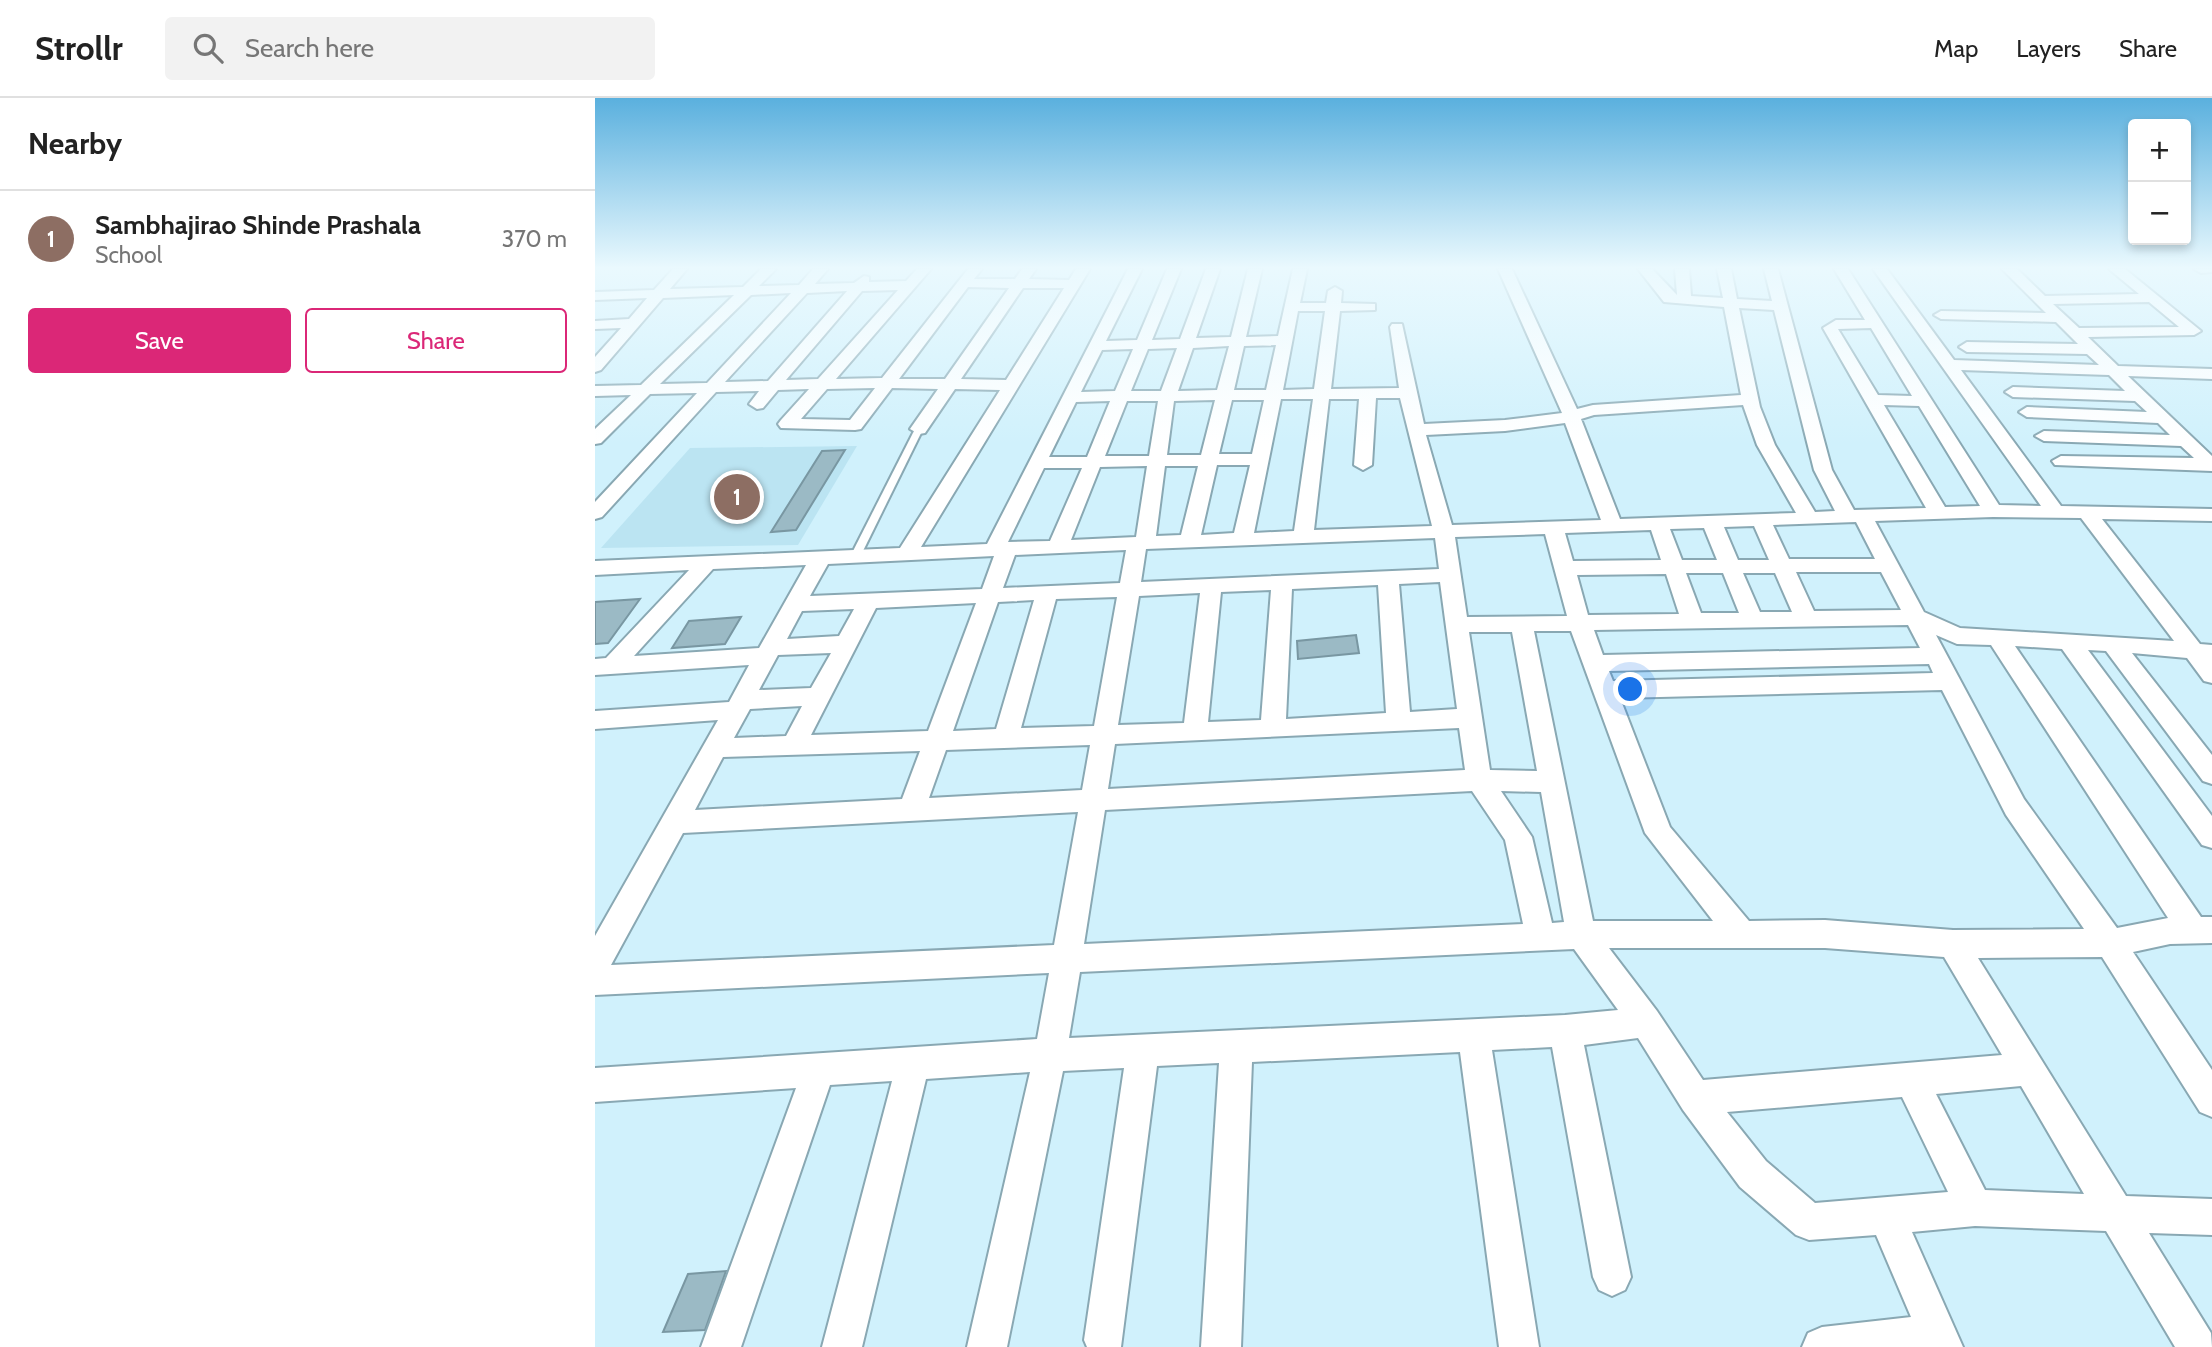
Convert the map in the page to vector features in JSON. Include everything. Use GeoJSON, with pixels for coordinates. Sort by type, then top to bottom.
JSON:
{"type":"FeatureCollection","features":[{"type":"Feature","properties":{"kind":"street"},"geometry":{"type":"LineString","coordinates":[[596,365],[629,327]]}},
{"type":"Feature","properties":{"kind":"street"},"geometry":{"type":"LineString","coordinates":[[595,439],[711,327]]}},
{"type":"Feature","properties":{"kind":"street"},"geometry":{"type":"LineString","coordinates":[[595,513],[767,327]]}},
{"type":"Feature","properties":{"kind":"street"},"geometry":{"type":"LineString","coordinates":[[757,404],[823,327]]}},
{"type":"Feature","properties":{"kind":"street"},"geometry":{"type":"LineString","coordinates":[[872,327],[787,424],[855,425],[930,327]]}},
{"type":"Feature","properties":{"kind":"street"},"geometry":{"type":"LineString","coordinates":[[919,429],[990,327]]}},
{"type":"Feature","properties":{"kind":"street"},"geometry":{"type":"LineString","coordinates":[[907,553],[1047,327]]}},
{"type":"Feature","properties":{"kind":"street"},"geometry":{"type":"LineString","coordinates":[[911,811],[990,595],[1001,549],[1036,463],[1105,327]]}},
{"type":"Feature","properties":{"kind":"street"},"geometry":{"type":"LineString","coordinates":[[1058,547],[1149,327]]}},
{"type":"Feature","properties":{"kind":"street"},"geometry":{"type":"LineString","coordinates":[[987,1347],[1049,1056],[1130,589],[1168,396],[1192,327]]}},
{"type":"Feature","properties":{"kind":"street"},"geometry":{"type":"LineString","coordinates":[[1189,542],[1240,327]]}},
{"type":"Feature","properties":{"kind":"street"},"geometry":{"type":"LineString","coordinates":[[1243,540],[1288,327]]}},
{"type":"Feature","properties":{"kind":"street"},"geometry":{"type":"LineString","coordinates":[[1303,538],[1330,327]]}},
{"type":"Feature","properties":{"kind":"street"},"geometry":{"type":"LineString","coordinates":[[1397,327],[1407,393],[1444,533],[1479,780],[1518,837],[1541,937]]}},
{"type":"Feature","properties":{"kind":"street"},"geometry":{"type":"LineString","coordinates":[[1531,327],[1572,417],[1613,527]]}},
{"type":"Feature","properties":{"kind":"street"},"geometry":{"type":"LineString","coordinates":[[1737,327],[1751,399],[1766,445],[1809,518]]}},
{"type":"Feature","properties":{"kind":"street"},"geometry":{"type":"LineString","coordinates":[[1785,327],[1823,470],[1888,565],[2015,807],[2110,943],[2212,1100]]}},
{"type":"Feature","properties":{"kind":"street"},"geometry":{"type":"LineString","coordinates":[[1831,327],[1939,513]]}},
{"type":"Feature","properties":{"kind":"street"},"geometry":{"type":"LineString","coordinates":[[1879,327],[1993,511]]}},
{"type":"Feature","properties":{"kind":"street"},"geometry":{"type":"LineString","coordinates":[[1922,327],[2056,513]]}},
{"type":"Feature","properties":{"kind":"street"},"geometry":{"type":"LineString","coordinates":[[2069,327],[2211,465]]}},
{"type":"Feature","properties":{"kind":"street"},"geometry":{"type":"LineString","coordinates":[[2131,327],[2138,333]]}},
{"type":"Feature","properties":{"kind":"street"},"geometry":{"type":"LineString","coordinates":[[1965,342],[2083,340],[2138,333],[2194,331],[2193,327]]}},
{"type":"Feature","properties":{"kind":"street"},"geometry":{"type":"LineString","coordinates":[[1095,346],[1285,340]]}},
{"type":"Feature","properties":{"kind":"street"},"geometry":{"type":"LineString","coordinates":[[1949,365],[2212,374]]}},
{"type":"Feature","properties":{"kind":"street"},"geometry":{"type":"LineString","coordinates":[[595,391],[887,383],[1011,385]]}},
{"type":"Feature","properties":{"kind":"street"},"geometry":{"type":"LineString","coordinates":[[2013,392],[2139,396]]}},
{"type":"Feature","properties":{"kind":"street"},"geometry":{"type":"LineString","coordinates":[[1363,465],[1368,393]]}},
{"type":"Feature","properties":{"kind":"street"},"geometry":{"type":"LineString","coordinates":[[1069,397],[1407,393]]}},
{"type":"Feature","properties":{"kind":"street"},"geometry":{"type":"LineString","coordinates":[[1416,430],[1572,417],[1593,410],[1751,399]]}},
{"type":"Feature","properties":{"kind":"street"},"geometry":{"type":"LineString","coordinates":[[1872,400],[1924,401]]}},
{"type":"Feature","properties":{"kind":"street"},"geometry":{"type":"LineString","coordinates":[[2027,412],[2162,418]]}},
{"type":"Feature","properties":{"kind":"street"},"geometry":{"type":"LineString","coordinates":[[2044,436],[2186,441]]}},
{"type":"Feature","properties":{"kind":"street"},"geometry":{"type":"LineString","coordinates":[[1036,463],[1259,459]]}},
{"type":"Feature","properties":{"kind":"street"},"geometry":{"type":"LineString","coordinates":[[2061,461],[2211,465]]}},
{"type":"Feature","properties":{"kind":"street"},"geometry":{"type":"LineString","coordinates":[[595,568],[1141,543],[1993,511],[2212,515]]}},
{"type":"Feature","properties":{"kind":"street"},"geometry":{"type":"LineString","coordinates":[[2087,513],[2202,651],[2212,675]]}},
{"type":"Feature","properties":{"kind":"street"},"geometry":{"type":"LineString","coordinates":[[1761,520],[1806,618]]}},
{"type":"Feature","properties":{"kind":"street"},"geometry":{"type":"LineString","coordinates":[[1712,523],[1752,618]]}},
{"type":"Feature","properties":{"kind":"street"},"geometry":{"type":"LineString","coordinates":[[1659,525],[1692,619]]}},
{"type":"Feature","properties":{"kind":"street"},"geometry":{"type":"LineString","coordinates":[[1554,529],[1579,621],[1659,833],[1742,935]]}},
{"type":"Feature","properties":{"kind":"street"},"geometry":{"type":"LineString","coordinates":[[595,965],[821,557]]}},
{"type":"Feature","properties":{"kind":"street"},"geometry":{"type":"LineString","coordinates":[[604,666],[708,562]]}},
{"type":"Feature","properties":{"kind":"street"},"geometry":{"type":"LineString","coordinates":[[1566,568],[1888,565]]}},
{"type":"Feature","properties":{"kind":"street"},"geometry":{"type":"LineString","coordinates":[[795,604],[1450,575]]}},
{"type":"Feature","properties":{"kind":"street"},"geometry":{"type":"LineString","coordinates":[[1388,579],[1398,722]]}},
{"type":"Feature","properties":{"kind":"street"},"geometry":{"type":"LineString","coordinates":[[1273,729],[1282,583]]}},
{"type":"Feature","properties":{"kind":"street"},"geometry":{"type":"LineString","coordinates":[[1195,733],[1211,586]]}},
{"type":"Feature","properties":{"kind":"street"},"geometry":{"type":"LineString","coordinates":[[1006,739],[1047,593]]}},
{"type":"Feature","properties":{"kind":"street"},"geometry":{"type":"LineString","coordinates":[[793,746],[869,601]]}},
{"type":"Feature","properties":{"kind":"street"},"geometry":{"type":"LineString","coordinates":[[1457,625],[1916,617],[1957,636],[2112,643],[2202,651]]}},
{"type":"Feature","properties":{"kind":"street"},"geometry":{"type":"LineString","coordinates":[[1521,622],[1581,935],[1646,1022],[1695,1098],[1753,1174],[1809,1222],[1975,1208],[2212,1217]]}},
{"type":"Feature","properties":{"kind":"street"},"geometry":{"type":"LineString","coordinates":[[1998,638],[2203,930]]}},
{"type":"Feature","properties":{"kind":"street"},"geometry":{"type":"LineString","coordinates":[[2069,642],[2212,837]]}},
{"type":"Feature","properties":{"kind":"street"},"geometry":{"type":"LineString","coordinates":[[2112,643],[2212,774]]}},
{"type":"Feature","properties":{"kind":"street"},"geometry":{"type":"LineString","coordinates":[[604,666],[846,644]]}},
{"type":"Feature","properties":{"kind":"street"},"geometry":{"type":"LineString","coordinates":[[1595,663],[1938,656]]}},
{"type":"Feature","properties":{"kind":"street"},"geometry":{"type":"LineString","coordinates":[[1605,690],[1951,681]]}},
{"type":"Feature","properties":{"kind":"street"},"geometry":{"type":"LineString","coordinates":[[595,720],[818,697]]}},
{"type":"Feature","properties":{"kind":"street"},"geometry":{"type":"LineString","coordinates":[[715,748],[1195,733],[1469,718]]}},
{"type":"Feature","properties":{"kind":"street"},"geometry":{"type":"LineString","coordinates":[[674,822],[1479,780],[1551,782]]}},
{"type":"Feature","properties":{"kind":"street"},"geometry":{"type":"LineString","coordinates":[[595,980],[1581,935],[1825,934],[1953,944],[2110,943],[2170,931],[2203,930]]}},
{"type":"Feature","properties":{"kind":"street"},"geometry":{"type":"LineString","coordinates":[[1953,944],[2197,1347]]}},
{"type":"Feature","properties":{"kind":"street"},"geometry":{"type":"LineString","coordinates":[[595,1085],[1049,1056],[1565,1031],[1646,1022]]}},
{"type":"Feature","properties":{"kind":"street"},"geometry":{"type":"LineString","coordinates":[[1565,1031],[1612,1277]]}},
{"type":"Feature","properties":{"kind":"street"},"geometry":{"type":"LineString","coordinates":[[1474,1035],[1519,1347]]}},
{"type":"Feature","properties":{"kind":"street"},"geometry":{"type":"LineString","coordinates":[[1221,1347],[1236,1046]]}},
{"type":"Feature","properties":{"kind":"street"},"geometry":{"type":"LineString","coordinates":[[1104,1340],[1143,1051]]}},
{"type":"Feature","properties":{"kind":"street"},"geometry":{"type":"LineString","coordinates":[[842,1347],[913,1064]]}},
{"type":"Feature","properties":{"kind":"street"},"geometry":{"type":"LineString","coordinates":[[1695,1098],[2028,1069]]}},
{"type":"Feature","properties":{"kind":"street"},"geometry":{"type":"LineString","coordinates":[[721,1347],[819,1070]]}},
{"type":"Feature","properties":{"kind":"street"},"geometry":{"type":"LineString","coordinates":[[1911,1080],[1975,1208]]}},
{"type":"Feature","properties":{"kind":"street"},"geometry":{"type":"LineString","coordinates":[[1822,1347],[1940,1340],[1887,1217]]}},
{"type":"Feature","properties":{"kind":"lane"},"geometry":{"type":"LineString","coordinates":[[856,555],[919,429]]}},
{"type":"Feature","properties":{"kind":"shaded area"},"geometry":{"type":"Polygon","coordinates":[[[857,446],[798,545],[601,548],[690,448],[857,446]]]}},
{"type":"Feature","properties":{"kind":"building"},"geometry":{"type":"Polygon","coordinates":[[[845,450],[796,530],[771,532],[822,451],[845,450]]]}},
{"type":"Feature","properties":{"kind":"building"},"geometry":{"type":"Polygon","coordinates":[[[640,599],[608,643],[595,644],[595,602],[640,599]]]}},
{"type":"Feature","properties":{"kind":"building"},"geometry":{"type":"Polygon","coordinates":[[[741,617],[725,644],[672,648],[689,621],[741,617]]]}},
{"type":"Feature","properties":{"kind":"building"},"geometry":{"type":"Polygon","coordinates":[[[1356,635],[1359,653],[1298,659],[1297,641],[1356,635]]]}},
{"type":"Feature","properties":{"kind":"building"},"geometry":{"type":"Polygon","coordinates":[[[726,1271],[705,1330],[663,1332],[688,1274],[726,1271]]]}},
{"type":"Feature","properties":{"kind":"place","name":"Sambhajirao Shinde Prashala"},"geometry":{"type":"Point","coordinates":[737,497]}}]}
